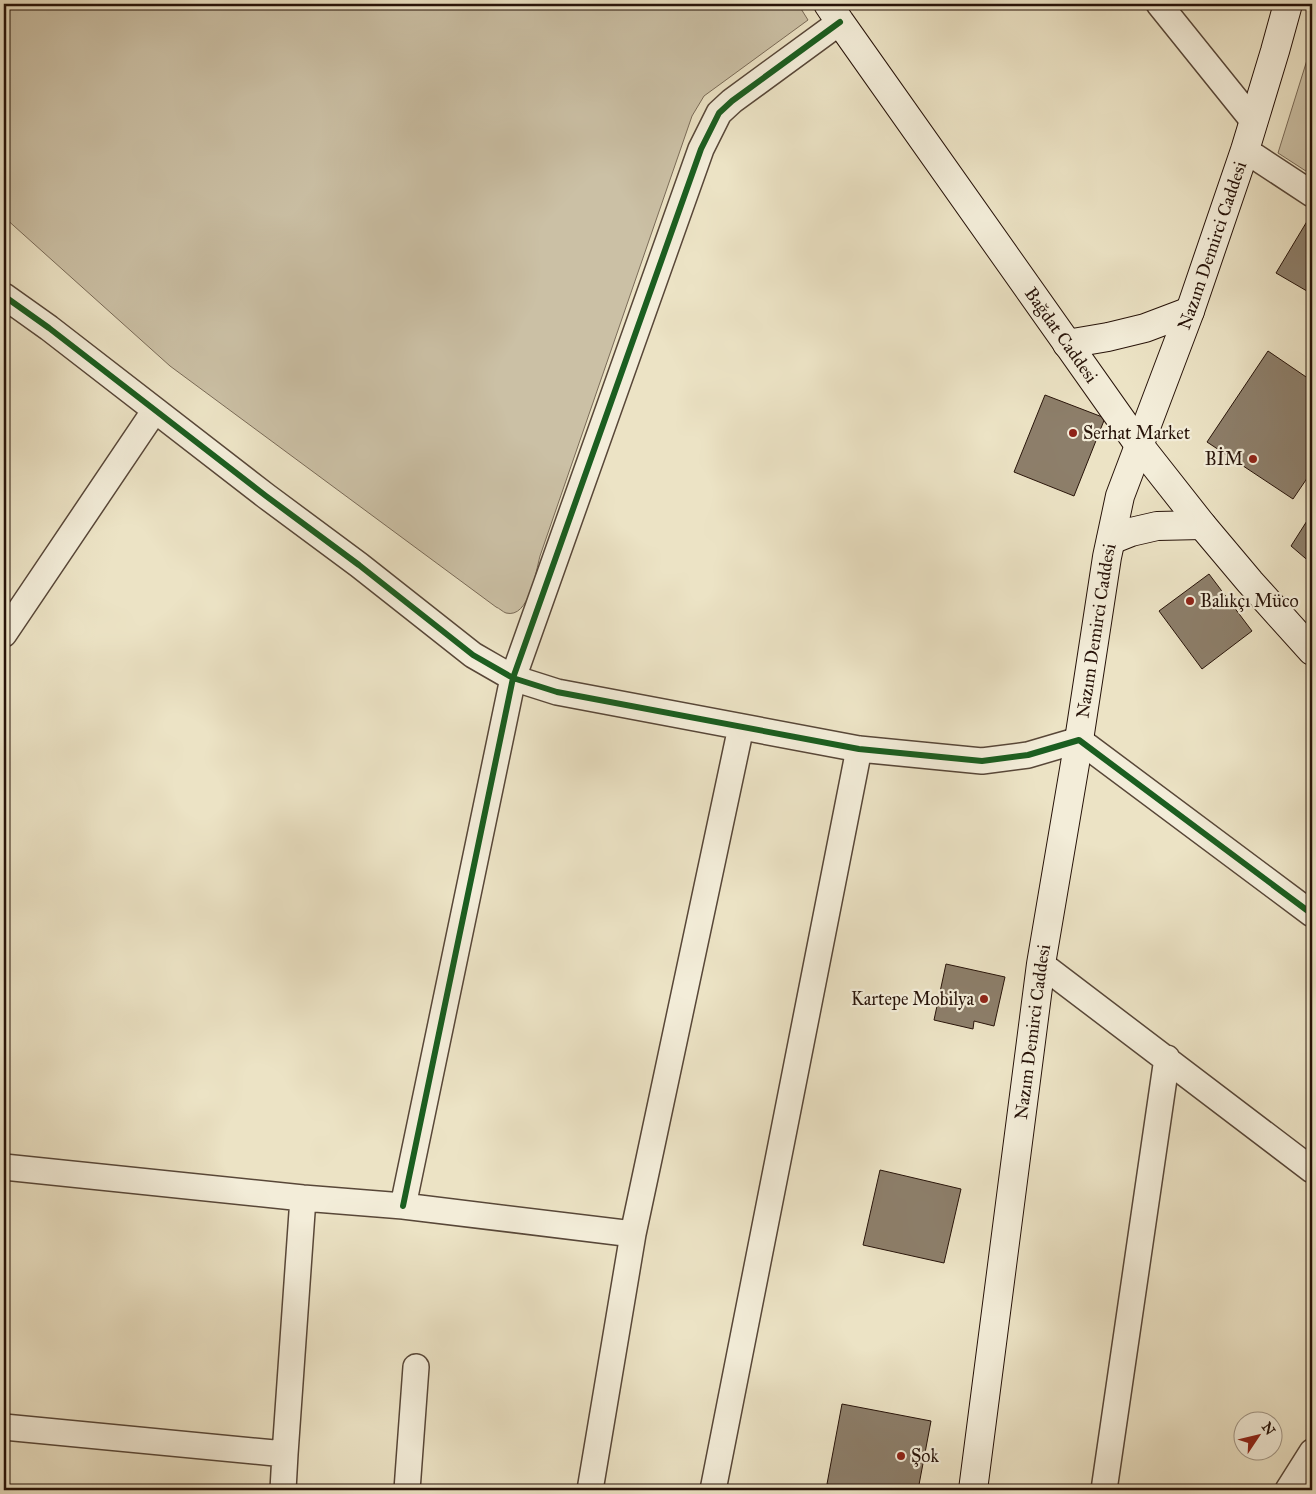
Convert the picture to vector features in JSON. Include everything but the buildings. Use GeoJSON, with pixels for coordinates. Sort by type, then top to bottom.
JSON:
{"type":"FeatureCollection","features":[{"type":"Feature","properties":{"kind":"main road","name":"Nazım Demirci Caddesi"},"geometry":{"type":"LineString","coordinates":[[973,1490],[1041,964],[1111,540],[1120,496],[1190,311],[1245,150],[1288,4]]}},
{"type":"Feature","properties":{"kind":"main road","name":"Bağdat Caddesi"},"geometry":{"type":"LineString","coordinates":[[834,13],[1139,446],[1202,525],[1312,651]]}},
{"type":"Feature","properties":{"kind":"main road"},"geometry":{"type":"LineString","coordinates":[[1067,344],[1145,328],[1190,311]]}},
{"type":"Feature","properties":{"kind":"main road"},"geometry":{"type":"LineString","coordinates":[[1111,540],[1131,532],[1157,526],[1202,525]]}},
{"type":"Feature","properties":{"kind":"street"},"geometry":{"type":"LineString","coordinates":[[1159,4],[1254,122]]}},
{"type":"Feature","properties":{"kind":"street"},"geometry":{"type":"LineString","coordinates":[[403,1206],[513,678],[701,149],[719,113],[834,13]]}},
{"type":"Feature","properties":{"kind":"street"},"geometry":{"type":"LineString","coordinates":[[1245,150],[1312,194]]}},
{"type":"Feature","properties":{"kind":"street"},"geometry":{"type":"LineString","coordinates":[[4,296],[49,328],[266,496],[359,565],[473,655],[513,678],[556,692],[859,750],[982,760],[1028,755],[1079,740],[1312,914]]}},
{"type":"Feature","properties":{"kind":"street"},"geometry":{"type":"LineString","coordinates":[[4,634],[155,410]]}},
{"type":"Feature","properties":{"kind":"street"},"geometry":{"type":"LineString","coordinates":[[590,1490],[633,1234],[741,727]]}},
{"type":"Feature","properties":{"kind":"street"},"geometry":{"type":"LineString","coordinates":[[713,1490],[859,750]]}},
{"type":"Feature","properties":{"kind":"street"},"geometry":{"type":"LineString","coordinates":[[1041,964],[1312,1170]]}},
{"type":"Feature","properties":{"kind":"street"},"geometry":{"type":"LineString","coordinates":[[1104,1490],[1167,1058]]}},
{"type":"Feature","properties":{"kind":"street"},"geometry":{"type":"LineString","coordinates":[[4,1168],[303,1198],[403,1206],[633,1234]]}},
{"type":"Feature","properties":{"kind":"street"},"geometry":{"type":"LineString","coordinates":[[283,1490],[303,1198]]}},
{"type":"Feature","properties":{"kind":"street"},"geometry":{"type":"LineString","coordinates":[[407,1490],[416,1368]]}},
{"type":"Feature","properties":{"kind":"street"},"geometry":{"type":"LineString","coordinates":[[4,1427],[285,1454]]}},
{"type":"Feature","properties":{"kind":"street"},"geometry":{"type":"LineString","coordinates":[[1288,1490],[1312,1452]]}},
{"type":"Feature","properties":{"kind":"shaded area"},"geometry":{"type":"Polygon","coordinates":[[[4,4],[798,4],[808,20],[704,96],[692,116],[540,556],[534,582],[526,602],[520,609],[514,613],[506,613],[170,366],[4,217],[4,4]]]}},
{"type":"Feature","properties":{"kind":"shaded area"},"geometry":{"type":"Polygon","coordinates":[[[1312,44],[1312,175],[1278,153],[1312,44]]]}},
{"type":"Feature","properties":{"kind":"cycle path"},"geometry":{"type":"LineString","coordinates":[[403,1206],[513,678],[701,149],[719,113],[732,101],[840,22]]}},
{"type":"Feature","properties":{"kind":"cycle path"},"geometry":{"type":"LineString","coordinates":[[4,296],[49,328],[266,496],[359,565],[473,655],[513,678],[557,692],[859,749],[982,761],[1028,755],[1079,740],[1312,914]]}},
{"type":"Feature","properties":{"kind":"place","name":"Serhat Market"},"geometry":{"type":"Point","coordinates":[1073,433]}},
{"type":"Feature","properties":{"kind":"place","name":"BİM"},"geometry":{"type":"Point","coordinates":[1253,459]}},
{"type":"Feature","properties":{"kind":"place","name":"Balıkçı Müco"},"geometry":{"type":"Point","coordinates":[1190,601]}},
{"type":"Feature","properties":{"kind":"place","name":"Kartepe Mobilya"},"geometry":{"type":"Point","coordinates":[984,999]}},
{"type":"Feature","properties":{"kind":"place","name":"Şok"},"geometry":{"type":"Point","coordinates":[901,1456]}}]}
